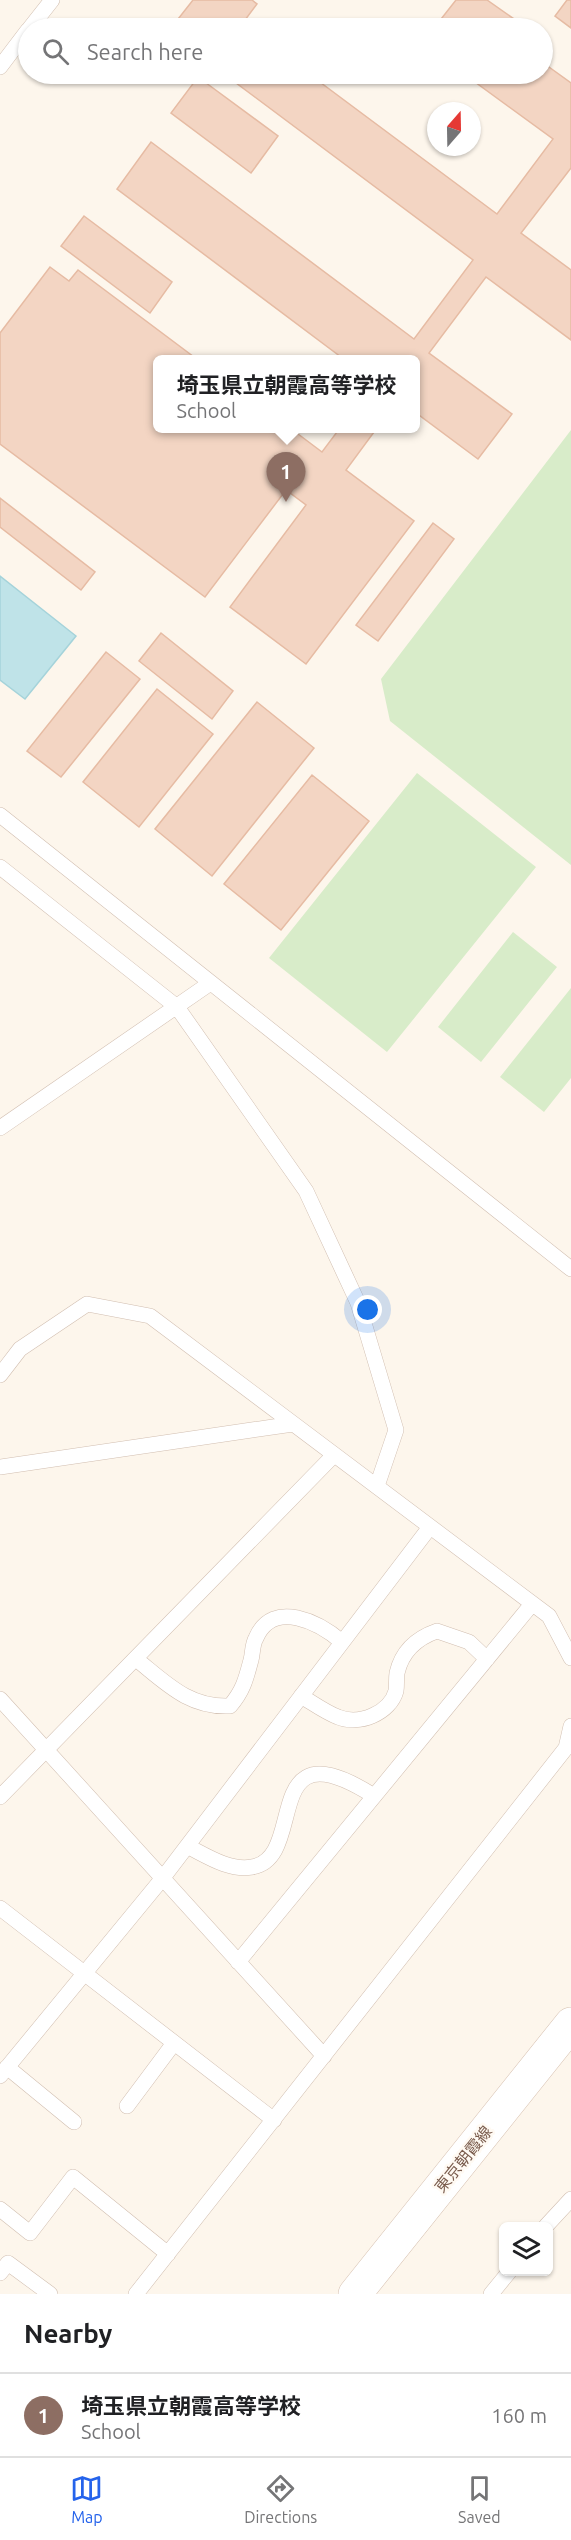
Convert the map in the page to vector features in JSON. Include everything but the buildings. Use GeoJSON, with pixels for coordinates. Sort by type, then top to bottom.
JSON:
{"type":"FeatureCollection","features":[{"type":"Feature","properties":{"kind":"main road","name":"東京朝霞線"},"geometry":{"type":"LineString","coordinates":[[355,2294],[571,2024]]}},
{"type":"Feature","properties":{"kind":"lane"},"geometry":{"type":"LineString","coordinates":[[38,18],[52,0]]}},
{"type":"Feature","properties":{"kind":"lane"},"geometry":{"type":"LineString","coordinates":[[0,67],[18,43]]}},
{"type":"Feature","properties":{"kind":"lane"},"geometry":{"type":"LineString","coordinates":[[0,815],[209,984],[571,1269]]}},
{"type":"Feature","properties":{"kind":"lane"},"geometry":{"type":"LineString","coordinates":[[0,867],[177,1007],[306,1191],[358,1303],[396,1430],[377,1486]]}},
{"type":"Feature","properties":{"kind":"lane"},"geometry":{"type":"LineString","coordinates":[[0,1128],[209,984]]}},
{"type":"Feature","properties":{"kind":"lane"},"geometry":{"type":"LineString","coordinates":[[0,1375],[20,1349],[87,1304],[150,1316],[549,1616],[571,1658]]}},
{"type":"Feature","properties":{"kind":"lane"},"geometry":{"type":"LineString","coordinates":[[0,1467],[293,1424]]}},
{"type":"Feature","properties":{"kind":"lane"},"geometry":{"type":"LineString","coordinates":[[0,1797],[334,1455]]}},
{"type":"Feature","properties":{"kind":"lane"},"geometry":{"type":"LineString","coordinates":[[75,2122],[4,2066],[162,1879],[430,1527]]}},
{"type":"Feature","properties":{"kind":"lane"},"geometry":{"type":"LineString","coordinates":[[238,1962],[532,1604]]}},
{"type":"Feature","properties":{"kind":"lane"},"geometry":{"type":"LineString","coordinates":[[136,1659],[190,1699],[211,1707],[230,1706],[244,1690],[253,1645],[264,1625],[276,1619],[292,1616],[322,1626],[342,1642]]}},
{"type":"Feature","properties":{"kind":"lane"},"geometry":{"type":"LineString","coordinates":[[301,1696],[340,1718],[360,1720],[379,1712],[390,1705],[396,1690],[397,1673],[404,1654],[412,1644],[437,1631],[469,1642],[487,1659]]}},
{"type":"Feature","properties":{"kind":"lane"},"geometry":{"type":"LineString","coordinates":[[0,1699],[324,2056]]}},
{"type":"Feature","properties":{"kind":"lane"},"geometry":{"type":"LineString","coordinates":[[136,2294],[566,1748],[571,1726]]}},
{"type":"Feature","properties":{"kind":"lane"},"geometry":{"type":"LineString","coordinates":[[187,1846],[221,1864],[251,1867],[267,1862],[277,1848],[292,1794],[300,1782],[316,1774],[336,1775],[347,1779],[374,1796]]}},
{"type":"Feature","properties":{"kind":"lane"},"geometry":{"type":"LineString","coordinates":[[0,1908],[274,2120]]}},
{"type":"Feature","properties":{"kind":"lane"},"geometry":{"type":"LineString","coordinates":[[127,2106],[174,2043]]}},
{"type":"Feature","properties":{"kind":"lane"},"geometry":{"type":"LineString","coordinates":[[0,2209],[30,2232],[73,2177],[168,2254]]}},
{"type":"Feature","properties":{"kind":"lane"},"geometry":{"type":"LineString","coordinates":[[550,2222],[571,2199]]}},
{"type":"Feature","properties":{"kind":"lane"},"geometry":{"type":"LineString","coordinates":[[0,2273],[8,2264],[50,2294]]}},
{"type":"Feature","properties":{"kind":"lane"},"geometry":{"type":"LineString","coordinates":[[491,2294],[506,2276]]}},
{"type":"Feature","properties":{"kind":"green space"},"geometry":{"type":"Polygon","coordinates":[[[571,430],[571,865],[390,721],[381,679],[571,430]]]}},
{"type":"Feature","properties":{"kind":"green space"},"geometry":{"type":"Polygon","coordinates":[[[417,773],[536,867],[387,1052],[269,958],[417,773]]]}},
{"type":"Feature","properties":{"kind":"green space"},"geometry":{"type":"Polygon","coordinates":[[[513,932],[557,967],[481,1062],[438,1027],[513,932]]]}},
{"type":"Feature","properties":{"kind":"green space"},"geometry":{"type":"Polygon","coordinates":[[[571,988],[571,1078],[544,1112],[500,1077],[571,988]]]}},
{"type":"Feature","properties":{"kind":"water"},"geometry":{"type":"Polygon","coordinates":[[[0,576],[76,636],[25,699],[0,680],[0,576]]]}},
{"type":"Feature","properties":{"kind":"place","name":"埼玉県立朝霞高等学校"},"geometry":{"type":"Point","coordinates":[286,502]}}]}
